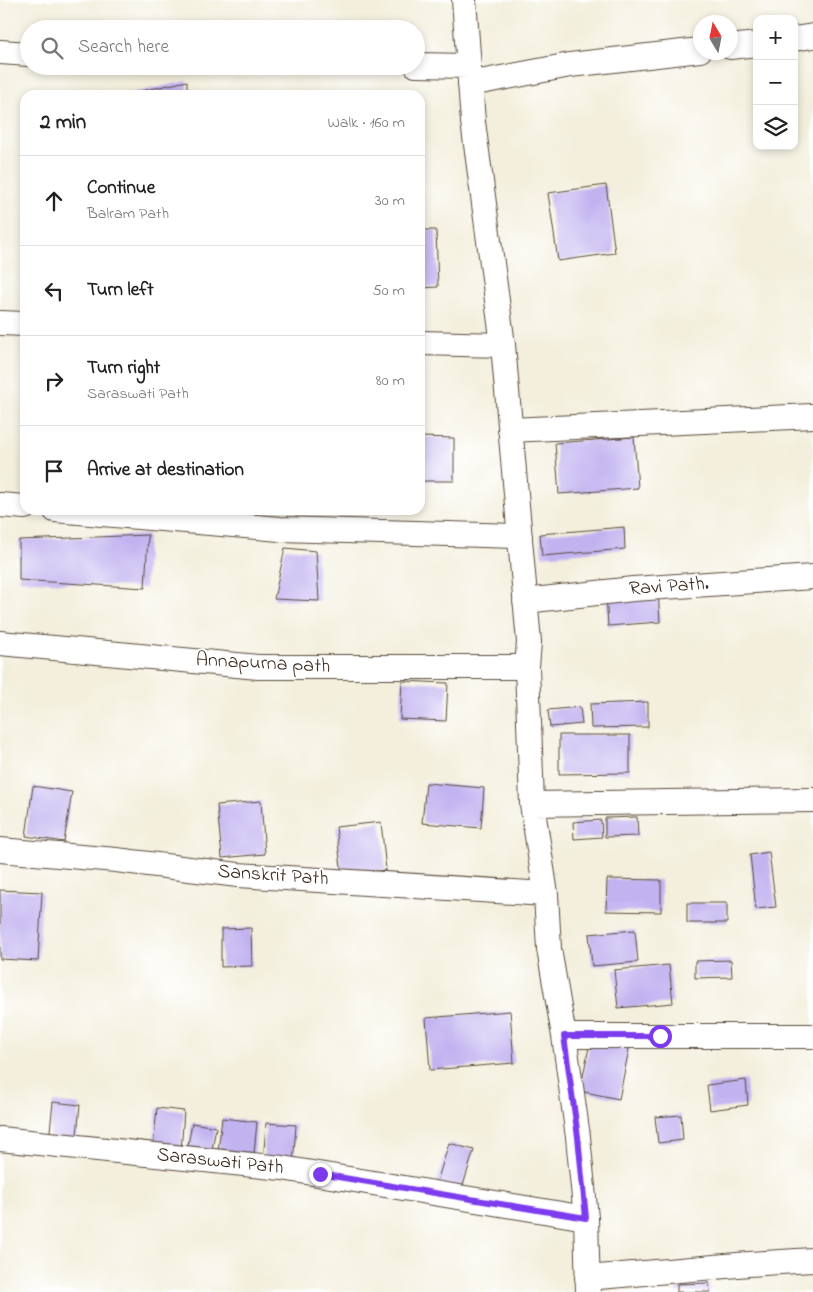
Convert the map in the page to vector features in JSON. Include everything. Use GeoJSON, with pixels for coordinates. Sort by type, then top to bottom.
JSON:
{"type":"FeatureCollection","features":[{"type":"Feature","properties":{"kind":"street"},"geometry":{"type":"LineString","coordinates":[[464,0],[473,122],[503,344],[529,642],[527,667],[532,804],[546,894],[549,949],[564,1036],[578,1137],[586,1218],[588,1285],[749,1264],[813,1260]]}},
{"type":"Feature","properties":{"kind":"street"},"geometry":{"type":"LineString","coordinates":[[798,38],[813,36]]}},
{"type":"Feature","properties":{"kind":"street"},"geometry":{"type":"LineString","coordinates":[[738,46],[753,44]]}},
{"type":"Feature","properties":{"kind":"street"},"geometry":{"type":"LineString","coordinates":[[425,67],[469,75],[693,51]]}},
{"type":"Feature","properties":{"kind":"street"},"geometry":{"type":"LineString","coordinates":[[0,52],[20,53]]}},
{"type":"Feature","properties":{"kind":"street"},"geometry":{"type":"LineString","coordinates":[[0,323],[20,324]]}},
{"type":"Feature","properties":{"kind":"street"},"geometry":{"type":"LineString","coordinates":[[425,343],[503,344]]}},
{"type":"Feature","properties":{"kind":"street"},"geometry":{"type":"LineString","coordinates":[[510,430],[813,416]]}},
{"type":"Feature","properties":{"kind":"street"},"geometry":{"type":"LineString","coordinates":[[0,505],[20,507]]}},
{"type":"Feature","properties":{"kind":"street"},"geometry":{"type":"LineString","coordinates":[[118,515],[280,528],[520,536]]}},
{"type":"Feature","properties":{"kind":"street","name":"Ravi Path."},"geometry":{"type":"LineString","coordinates":[[525,601],[633,589],[813,577]]}},
{"type":"Feature","properties":{"kind":"street","name":"Annapurna path"},"geometry":{"type":"LineString","coordinates":[[0,643],[258,667],[527,667]]}},
{"type":"Feature","properties":{"kind":"street"},"geometry":{"type":"LineString","coordinates":[[532,804],[813,800]]}},
{"type":"Feature","properties":{"kind":"street","name":"Sanskrit Path"},"geometry":{"type":"LineString","coordinates":[[0,850],[116,860],[238,875],[546,894]]}},
{"type":"Feature","properties":{"kind":"street"},"geometry":{"type":"LineString","coordinates":[[564,1036],[813,1036]]}},
{"type":"Feature","properties":{"kind":"street","name":"Saraswati Path"},"geometry":{"type":"LineString","coordinates":[[0,1139],[282,1168],[586,1218]]}},
{"type":"Feature","properties":{"kind":"building"},"geometry":{"type":"Polygon","coordinates":[[[187,81],[187,90],[146,90],[187,81]]]}},
{"type":"Feature","properties":{"kind":"building"},"geometry":{"type":"Polygon","coordinates":[[[606,185],[615,253],[558,261],[548,193],[606,185]]]}},
{"type":"Feature","properties":{"kind":"building"},"geometry":{"type":"Polygon","coordinates":[[[425,230],[436,230],[438,287],[425,288],[425,230]]]}},
{"type":"Feature","properties":{"kind":"building"},"geometry":{"type":"Polygon","coordinates":[[[425,437],[454,438],[454,481],[425,481],[425,437]]]}},
{"type":"Feature","properties":{"kind":"building"},"geometry":{"type":"Polygon","coordinates":[[[634,437],[638,488],[559,494],[555,443],[634,437]]]}},
{"type":"Feature","properties":{"kind":"building"},"geometry":{"type":"Polygon","coordinates":[[[624,527],[625,549],[542,556],[540,534],[624,527]]]}},
{"type":"Feature","properties":{"kind":"building"},"geometry":{"type":"Polygon","coordinates":[[[148,535],[145,588],[19,580],[19,540],[148,535]]]}},
{"type":"Feature","properties":{"kind":"building"},"geometry":{"type":"Polygon","coordinates":[[[285,548],[316,551],[319,601],[274,599],[285,548]]]}},
{"type":"Feature","properties":{"kind":"building"},"geometry":{"type":"Polygon","coordinates":[[[658,591],[660,622],[608,626],[606,594],[658,591]]]}},
{"type":"Feature","properties":{"kind":"building"},"geometry":{"type":"Polygon","coordinates":[[[402,681],[448,683],[446,721],[400,719],[402,681]]]}},
{"type":"Feature","properties":{"kind":"building"},"geometry":{"type":"Polygon","coordinates":[[[648,702],[648,727],[591,728],[590,704],[648,702]]]}},
{"type":"Feature","properties":{"kind":"building"},"geometry":{"type":"Polygon","coordinates":[[[580,707],[582,724],[550,727],[548,710],[580,707]]]}},
{"type":"Feature","properties":{"kind":"building"},"geometry":{"type":"Polygon","coordinates":[[[559,735],[630,735],[630,773],[559,774],[559,735]]]}},
{"type":"Feature","properties":{"kind":"building"},"geometry":{"type":"Polygon","coordinates":[[[426,783],[484,788],[481,828],[422,823],[426,783]]]}},
{"type":"Feature","properties":{"kind":"building"},"geometry":{"type":"Polygon","coordinates":[[[33,786],[72,792],[64,842],[26,836],[33,786]]]}},
{"type":"Feature","properties":{"kind":"building"},"geometry":{"type":"Polygon","coordinates":[[[261,801],[265,854],[222,858],[217,805],[261,801]]]}},
{"type":"Feature","properties":{"kind":"building"},"geometry":{"type":"Polygon","coordinates":[[[637,817],[638,836],[605,837],[605,818],[637,817]]]}},
{"type":"Feature","properties":{"kind":"building"},"geometry":{"type":"Polygon","coordinates":[[[601,820],[602,837],[574,839],[573,822],[601,820]]]}},
{"type":"Feature","properties":{"kind":"building"},"geometry":{"type":"Polygon","coordinates":[[[381,822],[386,870],[342,875],[336,827],[381,822]]]}},
{"type":"Feature","properties":{"kind":"building"},"geometry":{"type":"Polygon","coordinates":[[[769,852],[776,907],[756,909],[750,855],[769,852]]]}},
{"type":"Feature","properties":{"kind":"building"},"geometry":{"type":"Polygon","coordinates":[[[607,879],[661,880],[661,912],[606,911],[607,879]]]}},
{"type":"Feature","properties":{"kind":"building"},"geometry":{"type":"Polygon","coordinates":[[[0,890],[42,892],[38,961],[0,959],[0,890]]]}},
{"type":"Feature","properties":{"kind":"building"},"geometry":{"type":"Polygon","coordinates":[[[687,903],[727,903],[727,923],[687,923],[687,903]]]}},
{"type":"Feature","properties":{"kind":"building"},"geometry":{"type":"Polygon","coordinates":[[[251,928],[252,966],[221,967],[221,929],[251,928]]]}},
{"type":"Feature","properties":{"kind":"building"},"geometry":{"type":"Polygon","coordinates":[[[635,930],[638,962],[592,966],[589,934],[635,930]]]}},
{"type":"Feature","properties":{"kind":"building"},"geometry":{"type":"Polygon","coordinates":[[[731,960],[732,977],[695,978],[695,961],[731,960]]]}},
{"type":"Feature","properties":{"kind":"building"},"geometry":{"type":"Polygon","coordinates":[[[669,965],[673,1003],[618,1008],[614,970],[669,965]]]}},
{"type":"Feature","properties":{"kind":"building"},"geometry":{"type":"Polygon","coordinates":[[[510,1011],[514,1063],[430,1070],[426,1018],[510,1011]]]}},
{"type":"Feature","properties":{"kind":"building"},"geometry":{"type":"Polygon","coordinates":[[[590,1042],[629,1049],[619,1099],[580,1091],[590,1042]]]}},
{"type":"Feature","properties":{"kind":"building"},"geometry":{"type":"Polygon","coordinates":[[[746,1080],[748,1105],[710,1110],[707,1085],[746,1080]]]}},
{"type":"Feature","properties":{"kind":"building"},"geometry":{"type":"Polygon","coordinates":[[[53,1102],[80,1105],[76,1145],[49,1141],[53,1102]]]}},
{"type":"Feature","properties":{"kind":"building"},"geometry":{"type":"Polygon","coordinates":[[[157,1108],[184,1111],[181,1152],[153,1150],[157,1108]]]}},
{"type":"Feature","properties":{"kind":"building"},"geometry":{"type":"Polygon","coordinates":[[[681,1115],[683,1140],[658,1143],[655,1117],[681,1115]]]}},
{"type":"Feature","properties":{"kind":"building"},"geometry":{"type":"Polygon","coordinates":[[[222,1118],[257,1122],[253,1164],[217,1160],[222,1118]]]}},
{"type":"Feature","properties":{"kind":"building"},"geometry":{"type":"Polygon","coordinates":[[[192,1123],[216,1127],[211,1156],[187,1151],[192,1123]]]}},
{"type":"Feature","properties":{"kind":"building"},"geometry":{"type":"Polygon","coordinates":[[[266,1123],[296,1125],[293,1165],[263,1163],[266,1123]]]}},
{"type":"Feature","properties":{"kind":"building"},"geometry":{"type":"Polygon","coordinates":[[[449,1143],[474,1150],[461,1192],[436,1185],[449,1143]]]}},
{"type":"Feature","properties":{"kind":"building"},"geometry":{"type":"Polygon","coordinates":[[[709,1283],[710,1292],[677,1292],[677,1284],[709,1283]]]}},
{"type":"Feature","properties":{"kind":"route"},"geometry":{"type":"LineString","coordinates":[[320,1174],[586,1218],[578,1137],[564,1036],[660,1036]]}}]}
